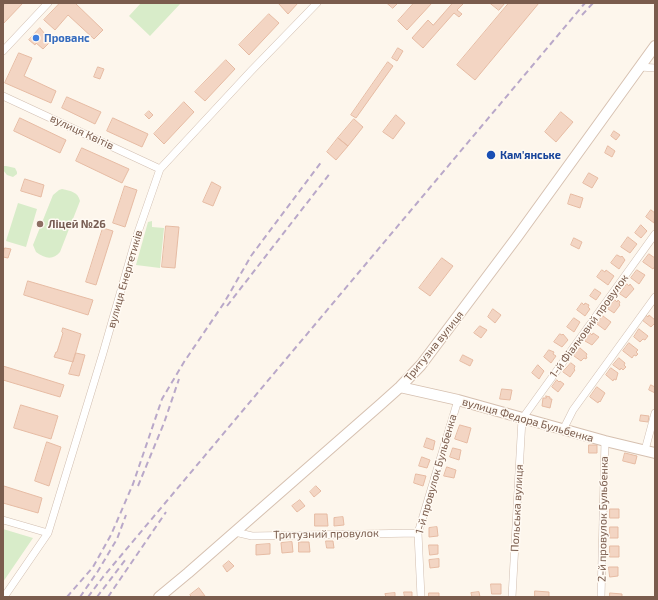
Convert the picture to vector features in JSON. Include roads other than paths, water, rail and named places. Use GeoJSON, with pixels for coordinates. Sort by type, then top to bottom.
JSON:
{"type":"FeatureCollection","features":[{"type":"Feature","properties":{"kind":"street"},"geometry":{"type":"LineString","coordinates":[[3,51],[48,3]]}},
{"type":"Feature","properties":{"kind":"street","name":"вулиця Енергетиків"},"geometry":{"type":"LineString","coordinates":[[4,597],[48,534],[136,238],[160,170],[251,71],[317,3]]}},
{"type":"Feature","properties":{"kind":"street","name":"Тритузна вулиця"},"geometry":{"type":"LineString","coordinates":[[159,597],[400,387],[421,365],[522,231],[655,46]]}},
{"type":"Feature","properties":{"kind":"street"},"geometry":{"type":"LineString","coordinates":[[640,67],[655,68]]}},
{"type":"Feature","properties":{"kind":"street","name":"вулиця Квітів"},"geometry":{"type":"LineString","coordinates":[[3,96],[160,170]]}},
{"type":"Feature","properties":{"kind":"street","name":"1-й Фіалковий провулок"},"geometry":{"type":"LineString","coordinates":[[522,419],[654,237]]}},
{"type":"Feature","properties":{"kind":"street"},"geometry":{"type":"LineString","coordinates":[[563,430],[573,410],[655,297]]}},
{"type":"Feature","properties":{"kind":"street","name":"вулиця Федора Бульбенка"},"geometry":{"type":"LineString","coordinates":[[400,387],[458,400],[522,419],[655,453]]}},
{"type":"Feature","properties":{"kind":"street","name":"1-й провулок Бульбенка"},"geometry":{"type":"LineString","coordinates":[[421,597],[418,532],[458,400]]}},
{"type":"Feature","properties":{"kind":"street"},"geometry":{"type":"LineString","coordinates":[[645,450],[655,413]]}},
{"type":"Feature","properties":{"kind":"street","name":"Польська вулиця"},"geometry":{"type":"LineString","coordinates":[[512,597],[522,419]]}},
{"type":"Feature","properties":{"kind":"street","name":"2-й провулок Бульбенка"},"geometry":{"type":"LineString","coordinates":[[601,597],[605,441]]}},
{"type":"Feature","properties":{"kind":"street"},"geometry":{"type":"LineString","coordinates":[[3,520],[48,534]]}},
{"type":"Feature","properties":{"kind":"street","name":"Тритузний провулок"},"geometry":{"type":"LineString","coordinates":[[235,532],[252,536],[418,532]]}},
{"type":"Feature","properties":{"kind":"railway"},"geometry":{"type":"LineString","coordinates":[[88,597],[103,577],[585,3]]}},
{"type":"Feature","properties":{"kind":"railway"},"geometry":{"type":"LineString","coordinates":[[582,15],[593,3]]}},
{"type":"Feature","properties":{"kind":"railway"},"geometry":{"type":"LineString","coordinates":[[67,597],[93,567],[111,535],[133,484],[162,399],[184,362],[224,303],[251,256],[322,161]]}},
{"type":"Feature","properties":{"kind":"railway"},"geometry":{"type":"LineString","coordinates":[[227,306],[331,172]]}},
{"type":"Feature","properties":{"kind":"railway"},"geometry":{"type":"LineString","coordinates":[[138,486],[164,423],[179,379]]}},
{"type":"Feature","properties":{"kind":"railway"},"geometry":{"type":"LineString","coordinates":[[108,597],[166,512]]}},
{"type":"Feature","properties":{"kind":"railway"},"geometry":{"type":"LineString","coordinates":[[80,597],[117,539],[126,515]]}},
{"type":"Feature","properties":{"kind":"railway"},"geometry":{"type":"LineString","coordinates":[[97,597],[126,559]]}},
{"type":"Feature","properties":{"kind":"place","name":"Прованс"},"geometry":{"type":"Point","coordinates":[36,38]}},
{"type":"Feature","properties":{"kind":"place","name":"Кам'янське"},"geometry":{"type":"Point","coordinates":[491,155]}},
{"type":"Feature","properties":{"kind":"place","name":"Ліцей №26"},"geometry":{"type":"Point","coordinates":[40,224]}}]}
